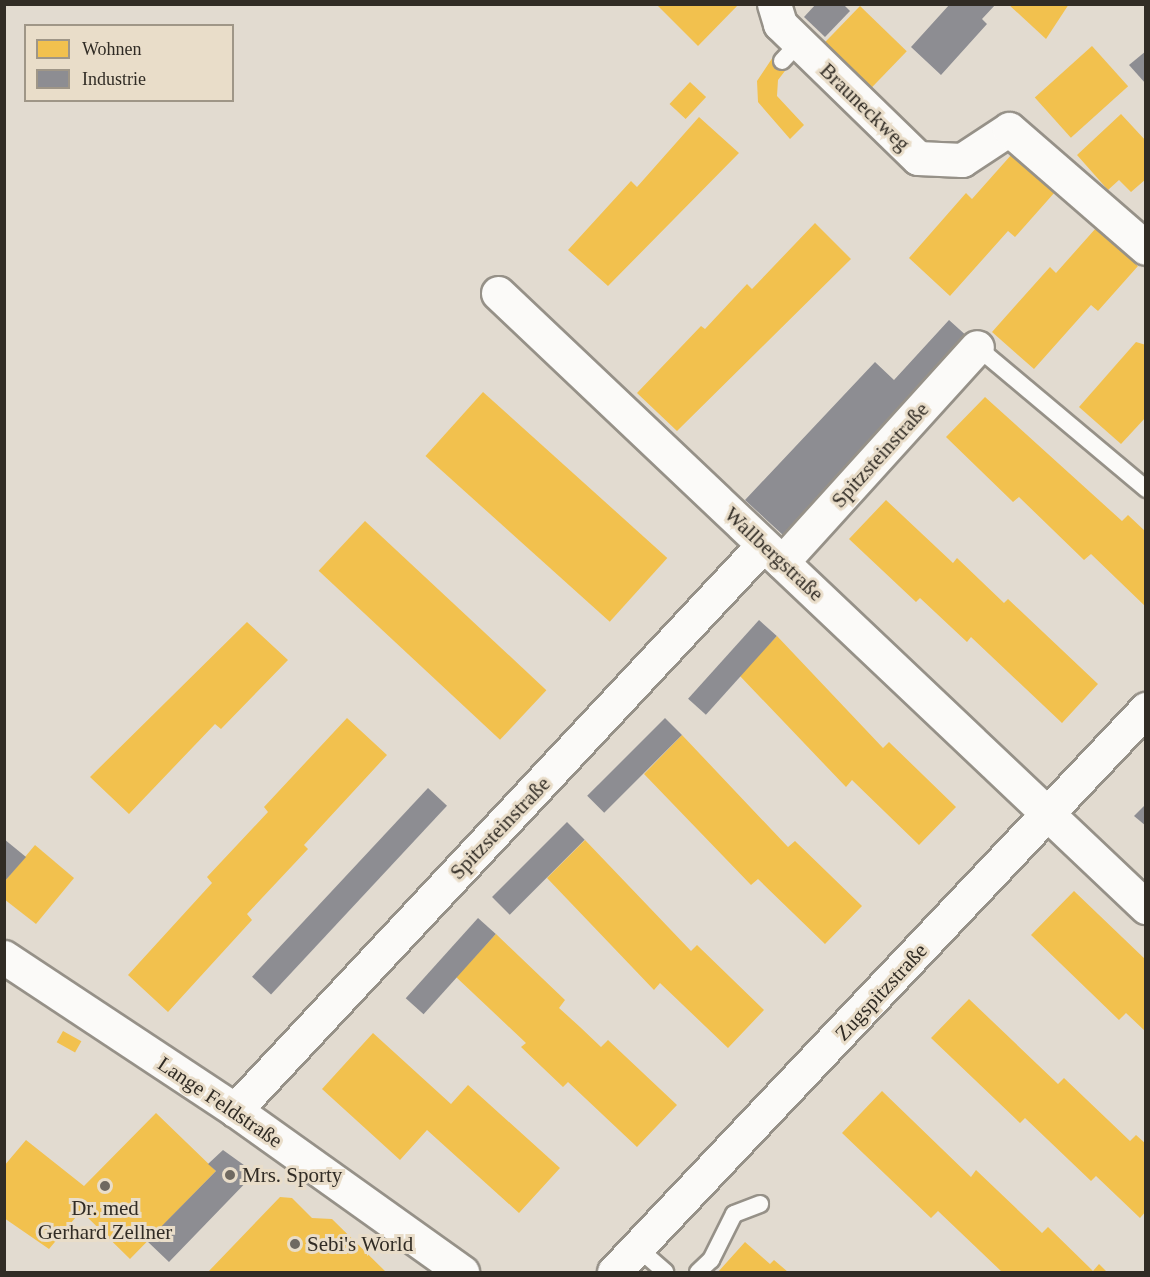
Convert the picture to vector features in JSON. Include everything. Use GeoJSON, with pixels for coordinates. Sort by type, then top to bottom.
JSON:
{"type":"FeatureCollection","features":[{"type":"Feature","properties":{"kind":"street","name":"Brauneckweg"},"geometry":{"type":"LineString","coordinates":[[774,4],[790,52],[918,158],[962,160],[1009,129],[1146,248]]}},
{"type":"Feature","properties":{"kind":"street","name":"Wallbergstraße"},"geometry":{"type":"LineString","coordinates":[[498,293],[1146,907]]}},
{"type":"Feature","properties":{"kind":"street","name":"Spitzsteinstraße"},"geometry":{"type":"LineString","coordinates":[[235,1110],[773,553],[977,347]]}},
{"type":"Feature","properties":{"kind":"street","name":"Zugspitzstraße"},"geometry":{"type":"LineString","coordinates":[[614,1272],[639,1249],[1049,815],[1146,709]]}},
{"type":"Feature","properties":{"kind":"street","name":"Lange Feldstraße"},"geometry":{"type":"LineString","coordinates":[[4,957],[235,1110],[462,1272]]}},
{"type":"Feature","properties":{"kind":"lane"},"geometry":{"type":"LineString","coordinates":[[977,347],[1146,489]]}},
{"type":"Feature","properties":{"kind":"lane"},"geometry":{"type":"LineString","coordinates":[[698,1272],[711,1260],[734,1214],[760,1204]]}},
{"type":"Feature","properties":{"kind":"lane"},"geometry":{"type":"LineString","coordinates":[[639,1249],[664,1272]]}},
{"type":"Feature","properties":{"kind":"building: Wohnen"},"geometry":{"type":"Polygon","coordinates":[[[656,4],[739,4],[698,46],[656,4]]]}},
{"type":"Feature","properties":{"kind":"building: Wohnen"},"geometry":{"type":"Polygon","coordinates":[[[1008,4],[1069,4],[1046,39],[1008,4]]]}},
{"type":"Feature","properties":{"kind":"building: Wohnen"},"geometry":{"type":"Polygon","coordinates":[[[860,6],[907,51],[867,92],[820,47],[860,6]]]}},
{"type":"Feature","properties":{"kind":"building: Wohnen"},"geometry":{"type":"Polygon","coordinates":[[[1092,46],[1128,86],[1071,138],[1035,98],[1092,46]]]}},
{"type":"Feature","properties":{"kind":"building: Wohnen"},"geometry":{"type":"Polygon","coordinates":[[[775,54],[788,67],[778,80],[777,96],[804,125],[790,139],[758,102],[757,81],[775,54]]]}},
{"type":"Feature","properties":{"kind":"building: Wohnen"},"geometry":{"type":"Polygon","coordinates":[[[690,82],[706,97],[686,119],[670,104],[690,82]]]}},
{"type":"Feature","properties":{"kind":"building: Wohnen"},"geometry":{"type":"Polygon","coordinates":[[[1121,114],[1146,141],[1146,179],[1131,192],[1119,180],[1108,190],[1077,155],[1121,114]]]}},
{"type":"Feature","properties":{"kind":"building: Wohnen"},"geometry":{"type":"Polygon","coordinates":[[[699,117],[739,153],[608,286],[568,250],[631,181],[637,187],[699,117]]]}},
{"type":"Feature","properties":{"kind":"building: Wohnen"},"geometry":{"type":"Polygon","coordinates":[[[1012,154],[1055,192],[1015,237],[1008,231],[950,296],[909,258],[966,193],[972,199],[1012,154]]]}},
{"type":"Feature","properties":{"kind":"building: Wohnen"},"geometry":{"type":"Polygon","coordinates":[[[815,223],[851,259],[677,431],[637,393],[701,326],[705,329],[747,284],[752,289],[815,223]]]}},
{"type":"Feature","properties":{"kind":"building: Wohnen"},"geometry":{"type":"Polygon","coordinates":[[[1096,228],[1138,266],[1098,311],[1091,305],[1034,369],[992,332],[1050,267],[1056,273],[1096,228]]]}},
{"type":"Feature","properties":{"kind":"building: Wohnen"},"geometry":{"type":"Polygon","coordinates":[[[1136,342],[1146,345],[1146,417],[1121,444],[1079,407],[1136,342]]]}},
{"type":"Feature","properties":{"kind":"building: Wohnen"},"geometry":{"type":"Polygon","coordinates":[[[483,392],[667,558],[610,622],[425,456],[483,392]]]}},
{"type":"Feature","properties":{"kind":"building: Wohnen"},"geometry":{"type":"Polygon","coordinates":[[[985,397],[1122,521],[1128,515],[1146,532],[1146,607],[1091,554],[1084,560],[1019,497],[1013,502],[946,437],[985,397]]]}},
{"type":"Feature","properties":{"kind":"building: Wohnen"},"geometry":{"type":"Polygon","coordinates":[[[886,500],[953,563],[957,558],[1004,603],[1008,599],[1098,684],[1062,723],[971,637],[967,642],[920,598],[916,602],[849,539],[886,500]]]}},
{"type":"Feature","properties":{"kind":"building: Wohnen"},"geometry":{"type":"Polygon","coordinates":[[[365,521],[546,690],[500,740],[319,571],[365,521]]]}},
{"type":"Feature","properties":{"kind":"building: Wohnen"},"geometry":{"type":"Polygon","coordinates":[[[247,622],[288,660],[221,729],[215,724],[129,814],[90,777],[247,622]]]}},
{"type":"Feature","properties":{"kind":"building: Wohnen"},"geometry":{"type":"Polygon","coordinates":[[[777,636],[883,748],[889,742],[956,807],[919,845],[852,780],[846,787],[739,675],[777,636]]]}},
{"type":"Feature","properties":{"kind":"building: Wohnen"},"geometry":{"type":"Polygon","coordinates":[[[347,718],[387,755],[304,845],[308,849],[247,914],[252,920],[168,1012],[128,975],[212,883],[207,877],[268,812],[264,807],[347,718]]]}},
{"type":"Feature","properties":{"kind":"building: Wohnen"},"geometry":{"type":"Polygon","coordinates":[[[682,735],[788,847],[795,841],[862,906],[825,944],[758,879],[751,885],[644,774],[682,735]]]}},
{"type":"Feature","properties":{"kind":"building: Wohnen"},"geometry":{"type":"Polygon","coordinates":[[[585,840],[691,951],[697,945],[764,1010],[728,1048],[660,983],[654,990],[547,878],[585,840]]]}},
{"type":"Feature","properties":{"kind":"building: Wohnen"},"geometry":{"type":"Polygon","coordinates":[[[35,845],[74,878],[36,924],[4,899],[4,882],[35,845]]]}},
{"type":"Feature","properties":{"kind":"building: Wohnen"},"geometry":{"type":"Polygon","coordinates":[[[1074,891],[1146,960],[1146,1032],[1126,1013],[1119,1020],[1031,935],[1074,891]]]}},
{"type":"Feature","properties":{"kind":"building: Wohnen"},"geometry":{"type":"Polygon","coordinates":[[[496,934],[565,1000],[559,1008],[601,1047],[608,1040],[677,1105],[637,1147],[568,1082],[563,1087],[521,1047],[526,1043],[456,977],[496,934]]]}},
{"type":"Feature","properties":{"kind":"building: Wohnen"},"geometry":{"type":"Polygon","coordinates":[[[969,999],[1058,1084],[1064,1078],[1130,1141],[1136,1135],[1146,1144],[1146,1211],[1140,1218],[1096,1176],[1091,1181],[1025,1118],[1020,1123],[931,1038],[969,999]]]}},
{"type":"Feature","properties":{"kind":"building: Wohnen"},"geometry":{"type":"Polygon","coordinates":[[[63,1031],[81,1041],[75,1053],[57,1042],[63,1031]]]}},
{"type":"Feature","properties":{"kind":"building: Wohnen"},"geometry":{"type":"Polygon","coordinates":[[[373,1033],[451,1104],[468,1085],[560,1168],[519,1213],[427,1130],[400,1160],[322,1089],[373,1033]]]}},
{"type":"Feature","properties":{"kind":"building: Wohnen"},"geometry":{"type":"Polygon","coordinates":[[[882,1091],[971,1177],[976,1170],[1042,1233],[1048,1227],[1093,1271],[1099,1264],[1107,1272],[1002,1272],[938,1211],[931,1218],[842,1133],[882,1091]]]}},
{"type":"Feature","properties":{"kind":"building: Wohnen"},"geometry":{"type":"Polygon","coordinates":[[[156,1113],[216,1171],[130,1259],[81,1211],[49,1249],[4,1218],[4,1166],[26,1140],[84,1186],[156,1113]]]}},
{"type":"Feature","properties":{"kind":"building: Wohnen"},"geometry":{"type":"Polygon","coordinates":[[[280,1197],[292,1198],[312,1218],[332,1219],[386,1272],[208,1272],[280,1197]]]}},
{"type":"Feature","properties":{"kind":"building: Wohnen"},"geometry":{"type":"Polygon","coordinates":[[[745,1242],[770,1264],[774,1260],[788,1272],[718,1272],[745,1242]]]}},
{"type":"Feature","properties":{"kind":"building: Industrie"},"geometry":{"type":"Polygon","coordinates":[[[816,4],[843,4],[850,11],[825,37],[804,17],[816,4]]]}},
{"type":"Feature","properties":{"kind":"building: Industrie"},"geometry":{"type":"Polygon","coordinates":[[[950,4],[996,4],[982,19],[987,24],[941,75],[911,47],[950,4]]]}},
{"type":"Feature","properties":{"kind":"building: Industrie"},"geometry":{"type":"Polygon","coordinates":[[[1146,51],[1146,84],[1129,65],[1146,51]]]}},
{"type":"Feature","properties":{"kind":"building: Industrie"},"geometry":{"type":"Polygon","coordinates":[[[949,320],[969,338],[784,536],[745,500],[875,362],[894,380],[949,320]]]}},
{"type":"Feature","properties":{"kind":"building: Industrie"},"geometry":{"type":"Polygon","coordinates":[[[759,620],[777,636],[706,715],[688,699],[759,620]]]}},
{"type":"Feature","properties":{"kind":"building: Industrie"},"geometry":{"type":"Polygon","coordinates":[[[665,718],[682,735],[604,813],[587,796],[665,718]]]}},
{"type":"Feature","properties":{"kind":"building: Industrie"},"geometry":{"type":"Polygon","coordinates":[[[428,788],[447,806],[271,994],[252,977],[428,788]]]}},
{"type":"Feature","properties":{"kind":"building: Industrie"},"geometry":{"type":"Polygon","coordinates":[[[1146,804],[1146,826],[1134,816],[1146,804]]]}},
{"type":"Feature","properties":{"kind":"building: Industrie"},"geometry":{"type":"Polygon","coordinates":[[[567,822],[585,840],[510,915],[492,897],[567,822]]]}},
{"type":"Feature","properties":{"kind":"building: Industrie"},"geometry":{"type":"Polygon","coordinates":[[[4,839],[26,857],[4,882],[4,839]]]}},
{"type":"Feature","properties":{"kind":"building: Industrie"},"geometry":{"type":"Polygon","coordinates":[[[478,918],[496,934],[424,1014],[406,998],[478,918]]]}},
{"type":"Feature","properties":{"kind":"building: Industrie"},"geometry":{"type":"Polygon","coordinates":[[[223,1150],[255,1173],[169,1262],[147,1241],[216,1171],[208,1164],[223,1150]]]}},
{"type":"Feature","properties":{"kind":"place","name":"Mrs. Sporty"},"geometry":{"type":"Point","coordinates":[230,1175]}},
{"type":"Feature","properties":{"kind":"place","name":"Dr. med Gerhard Zellner"},"geometry":{"type":"Point","coordinates":[105,1186]}},
{"type":"Feature","properties":{"kind":"place","name":"Sebi's World"},"geometry":{"type":"Point","coordinates":[295,1244]}}]}
